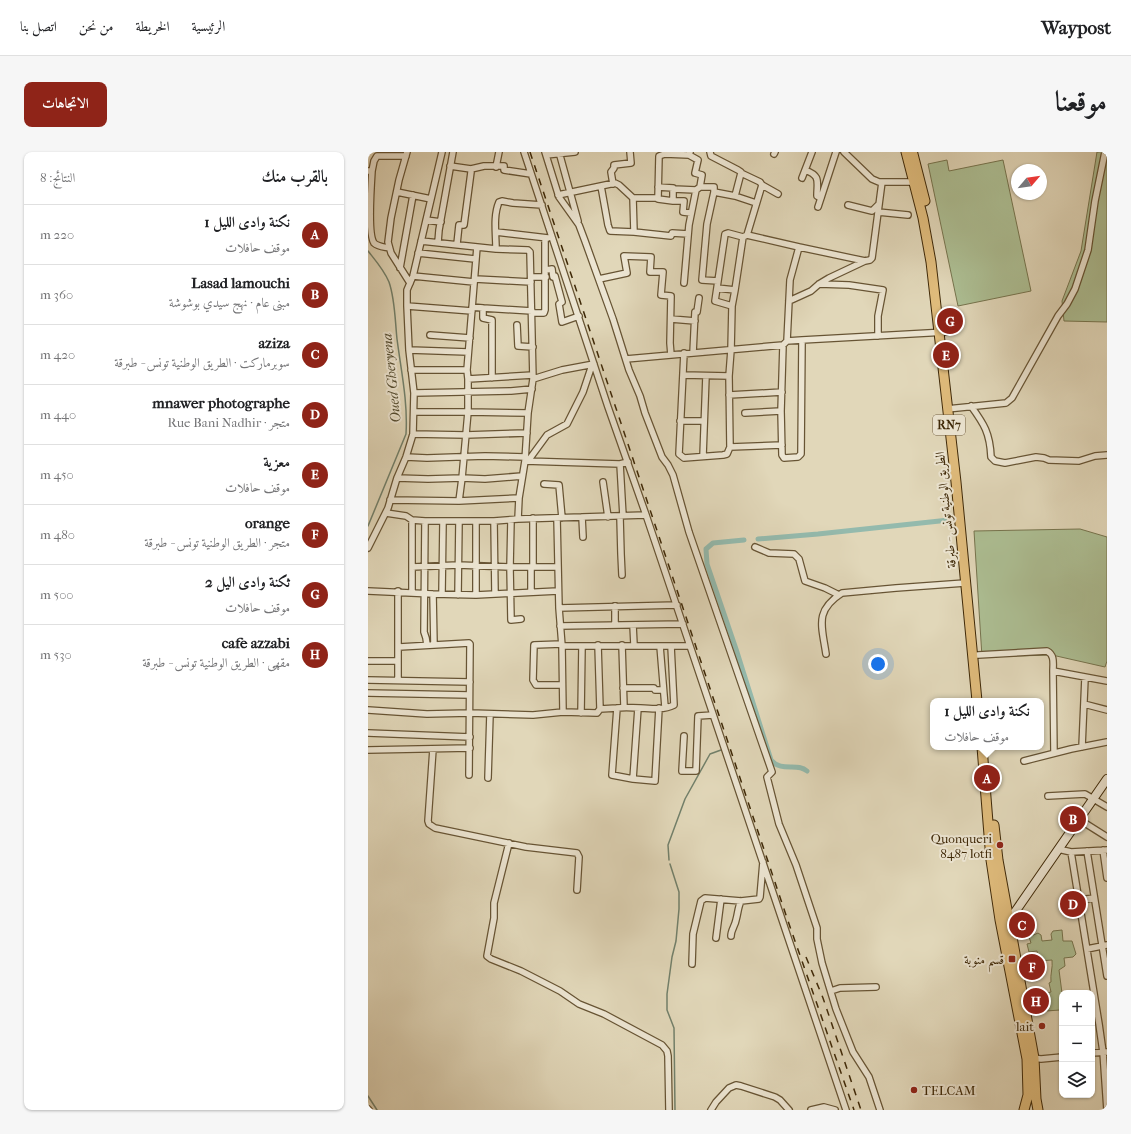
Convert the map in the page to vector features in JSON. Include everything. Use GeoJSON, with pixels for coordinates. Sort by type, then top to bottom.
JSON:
{"type":"FeatureCollection","features":[{"type":"Feature","properties":{"kind":"main road","name":"الطريق الوطنية تونس - طبرقة"},"geometry":{"type":"LineString","coordinates":[[906,152],[923,218],[943,332]]}},
{"type":"Feature","properties":{"kind":"main road","name":"الطريق الوطنية تونس - طبرقة"},"geometry":{"type":"LineString","coordinates":[[913,152],[926,203],[937,261],[965,583],[977,674],[982,698]]}},
{"type":"Feature","properties":{"kind":"main road","name":"الطريق الوطنية تونس - طبرقة"},"geometry":{"type":"LineString","coordinates":[[950,408],[958,454],[978,655],[977,698]]}},
{"type":"Feature","properties":{"kind":"main road"},"geometry":{"type":"LineString","coordinates":[[982,750],[991,860],[1004,919],[1030,1058],[1038,1110]]}},
{"type":"Feature","properties":{"kind":"main road"},"geometry":{"type":"LineString","coordinates":[[987,750],[1004,919]]}},
{"type":"Feature","properties":{"kind":"main road"},"geometry":{"type":"LineString","coordinates":[[1024,1110],[1028,1095],[1030,1058]]}},
{"type":"Feature","properties":{"kind":"street"},"geometry":{"type":"LineString","coordinates":[[368,548],[386,513],[413,434],[414,393],[409,350],[407,290],[414,276],[442,152]]}},
{"type":"Feature","properties":{"kind":"street"},"geometry":{"type":"LineString","coordinates":[[438,242],[453,152]]}},
{"type":"Feature","properties":{"kind":"street"},"geometry":{"type":"LineString","coordinates":[[496,167],[499,152]]}},
{"type":"Feature","properties":{"kind":"street"},"geometry":{"type":"LineString","coordinates":[[524,152],[579,316],[593,364],[677,605],[846,1110],[836,1110],[826,1107],[818,1107],[811,1110]]}},
{"type":"Feature","properties":{"kind":"street"},"geometry":{"type":"LineString","coordinates":[[575,152],[545,153],[558,194],[579,225]]}},
{"type":"Feature","properties":{"kind":"street"},"geometry":{"type":"LineString","coordinates":[[613,184],[611,172],[614,166],[631,163],[630,152]]}},
{"type":"Feature","properties":{"kind":"street"},"geometry":{"type":"LineString","coordinates":[[710,152],[711,156],[760,182],[762,185],[778,194]]}},
{"type":"Feature","properties":{"kind":"street"},"geometry":{"type":"LineString","coordinates":[[802,178],[812,152]]}},
{"type":"Feature","properties":{"kind":"street"},"geometry":{"type":"LineString","coordinates":[[818,207],[836,152]]}},
{"type":"Feature","properties":{"kind":"street"},"geometry":{"type":"LineString","coordinates":[[950,408],[1009,402],[1075,289],[1088,250],[1095,201],[1105,152]]}},
{"type":"Feature","properties":{"kind":"street"},"geometry":{"type":"LineString","coordinates":[[560,153],[579,225],[662,457],[673,475],[689,532],[772,772],[767,777],[772,800],[779,824],[796,865],[817,928],[817,939],[822,963],[831,991],[853,1052],[870,1077],[880,1110]]}},
{"type":"Feature","properties":{"kind":"street"},"geometry":{"type":"LineString","coordinates":[[846,153],[872,178],[882,182],[914,182]]}},
{"type":"Feature","properties":{"kind":"street"},"geometry":{"type":"LineString","coordinates":[[390,248],[373,243],[370,233],[370,171],[378,154],[406,154],[397,192],[388,242],[400,268],[410,283]]}},
{"type":"Feature","properties":{"kind":"street"},"geometry":{"type":"LineString","coordinates":[[658,198],[659,156],[665,154],[689,154],[698,160],[695,173],[702,175],[691,213],[684,283]]}},
{"type":"Feature","properties":{"kind":"street"},"geometry":{"type":"LineString","coordinates":[[450,166],[470,169],[484,166],[504,166],[504,170],[531,174]]}},
{"type":"Feature","properties":{"kind":"street"},"geometry":{"type":"LineString","coordinates":[[457,244],[459,225],[464,225],[470,190],[470,169]]}},
{"type":"Feature","properties":{"kind":"street"},"geometry":{"type":"LineString","coordinates":[[805,170],[814,174],[817,179],[817,196],[821,198]]}},
{"type":"Feature","properties":{"kind":"street"},"geometry":{"type":"LineString","coordinates":[[735,196],[741,173]]}},
{"type":"Feature","properties":{"kind":"street"},"geometry":{"type":"LineString","coordinates":[[789,301],[812,291],[819,284],[872,258],[882,182]]}},
{"type":"Feature","properties":{"kind":"street"},"geometry":{"type":"LineString","coordinates":[[558,194],[613,184],[620,185],[633,198],[634,232]]}},
{"type":"Feature","properties":{"kind":"street"},"geometry":{"type":"LineString","coordinates":[[684,353],[679,454],[684,458],[727,454],[730,447],[729,376],[732,306],[745,236],[762,185]]}},
{"type":"Feature","properties":{"kind":"street"},"geometry":{"type":"LineString","coordinates":[[601,186],[608,228],[610,231],[671,236],[672,233],[688,234]]}},
{"type":"Feature","properties":{"kind":"street"},"geometry":{"type":"LineString","coordinates":[[658,187],[673,189],[714,187],[707,224],[702,280],[718,281]]}},
{"type":"Feature","properties":{"kind":"street"},"geometry":{"type":"LineString","coordinates":[[673,189],[673,201]]}},
{"type":"Feature","properties":{"kind":"street"},"geometry":{"type":"LineString","coordinates":[[397,192],[431,199]]}},
{"type":"Feature","properties":{"kind":"street"},"geometry":{"type":"LineString","coordinates":[[714,192],[735,196],[756,203]]}},
{"type":"Feature","properties":{"kind":"street"},"geometry":{"type":"LineString","coordinates":[[400,268],[414,195]]}},
{"type":"Feature","properties":{"kind":"street"},"geometry":{"type":"LineString","coordinates":[[633,198],[658,198],[673,201],[684,201],[683,212],[691,213]]}},
{"type":"Feature","properties":{"kind":"street"},"geometry":{"type":"LineString","coordinates":[[496,249],[495,224],[499,202],[502,201],[542,205]]}},
{"type":"Feature","properties":{"kind":"street"},"geometry":{"type":"LineString","coordinates":[[848,206],[872,211],[879,204]]}},
{"type":"Feature","properties":{"kind":"street"},"geometry":{"type":"LineString","coordinates":[[878,212],[908,215]]}},
{"type":"Feature","properties":{"kind":"street"},"geometry":{"type":"LineString","coordinates":[[426,220],[441,222]]}},
{"type":"Feature","properties":{"kind":"street"},"geometry":{"type":"LineString","coordinates":[[496,232],[553,239]]}},
{"type":"Feature","properties":{"kind":"street"},"geometry":{"type":"LineString","coordinates":[[732,306],[715,301],[725,234],[728,233],[745,236],[865,261]]}},
{"type":"Feature","properties":{"kind":"street"},"geometry":{"type":"LineString","coordinates":[[407,306],[472,309],[483,308],[544,313],[546,238]]}},
{"type":"Feature","properties":{"kind":"street"},"geometry":{"type":"LineString","coordinates":[[421,241],[496,249],[528,250],[531,256],[533,377],[528,413],[526,460],[519,498],[518,519]]}},
{"type":"Feature","properties":{"kind":"street"},"geometry":{"type":"LineString","coordinates":[[459,501],[465,456],[469,391],[467,370],[468,352],[477,247]]}},
{"type":"Feature","properties":{"kind":"street"},"geometry":{"type":"LineString","coordinates":[[799,247],[790,280],[785,343],[781,411],[783,457],[798,457],[800,455],[802,340]]}},
{"type":"Feature","properties":{"kind":"street"},"geometry":{"type":"LineString","coordinates":[[418,253],[476,259]]}},
{"type":"Feature","properties":{"kind":"street"},"geometry":{"type":"LineString","coordinates":[[599,279],[626,273],[624,256],[651,257],[650,272],[663,272],[661,295],[671,296],[671,355]]}},
{"type":"Feature","properties":{"kind":"street"},"geometry":{"type":"LineString","coordinates":[[546,270],[552,269],[553,277],[555,276],[562,302],[559,304],[562,322],[579,316]]}},
{"type":"Feature","properties":{"kind":"street"},"geometry":{"type":"LineString","coordinates":[[414,276],[475,281],[546,278]]}},
{"type":"Feature","properties":{"kind":"street"},"geometry":{"type":"LineString","coordinates":[[819,284],[849,285],[883,290],[878,316],[878,336]]}},
{"type":"Feature","properties":{"kind":"street"},"geometry":{"type":"LineString","coordinates":[[717,288],[735,290]]}},
{"type":"Feature","properties":{"kind":"street"},"geometry":{"type":"LineString","coordinates":[[693,353],[695,312],[697,312],[699,298]]}},
{"type":"Feature","properties":{"kind":"street"},"geometry":{"type":"LineString","coordinates":[[483,308],[483,318],[492,319],[493,322],[492,378]]}},
{"type":"Feature","properties":{"kind":"street"},"geometry":{"type":"LineString","coordinates":[[671,319],[695,322]]}},
{"type":"Feature","properties":{"kind":"street"},"geometry":{"type":"LineString","coordinates":[[517,325],[518,346],[533,347]]}},
{"type":"Feature","properties":{"kind":"street"},"geometry":{"type":"LineString","coordinates":[[626,359],[731,350],[802,340],[943,332]]}},
{"type":"Feature","properties":{"kind":"street"},"geometry":{"type":"LineString","coordinates":[[430,335],[470,338]]}},
{"type":"Feature","properties":{"kind":"street"},"geometry":{"type":"LineString","coordinates":[[409,350],[468,352]]}},
{"type":"Feature","properties":{"kind":"street"},"geometry":{"type":"LineString","coordinates":[[468,379],[533,377],[593,364]]}},
{"type":"Feature","properties":{"kind":"street"},"geometry":{"type":"LineString","coordinates":[[526,460],[547,435],[567,424],[583,392],[593,364]]}},
{"type":"Feature","properties":{"kind":"street"},"geometry":{"type":"LineString","coordinates":[[411,370],[467,370]]}},
{"type":"Feature","properties":{"kind":"street"},"geometry":{"type":"LineString","coordinates":[[683,375],[729,376]]}},
{"type":"Feature","properties":{"kind":"street"},"geometry":{"type":"LineString","coordinates":[[703,456],[706,376]]}},
{"type":"Feature","properties":{"kind":"street"},"geometry":{"type":"LineString","coordinates":[[414,393],[511,391],[532,389]]}},
{"type":"Feature","properties":{"kind":"street"},"geometry":{"type":"LineString","coordinates":[[729,395],[782,392]]}},
{"type":"Feature","properties":{"kind":"street"},"geometry":{"type":"LineString","coordinates":[[971,406],[985,427],[989,436],[991,456],[995,461],[1005,463],[1036,456],[1049,460],[1079,461],[1095,456],[1107,455]]}},
{"type":"Feature","properties":{"kind":"street"},"geometry":{"type":"LineString","coordinates":[[745,414],[781,411]]}},
{"type":"Feature","properties":{"kind":"street"},"geometry":{"type":"LineString","coordinates":[[414,412],[528,413]]}},
{"type":"Feature","properties":{"kind":"street"},"geometry":{"type":"LineString","coordinates":[[680,421],[704,421]]}},
{"type":"Feature","properties":{"kind":"street"},"geometry":{"type":"LineString","coordinates":[[413,434],[466,435],[527,433]]}},
{"type":"Feature","properties":{"kind":"street"},"geometry":{"type":"LineString","coordinates":[[730,447],[782,445]]}},
{"type":"Feature","properties":{"kind":"street"},"geometry":{"type":"LineString","coordinates":[[406,457],[427,458],[465,456],[620,464],[628,462]]}},
{"type":"Feature","properties":{"kind":"street"},"geometry":{"type":"LineString","coordinates":[[620,464],[622,575]]}},
{"type":"Feature","properties":{"kind":"street"},"geometry":{"type":"LineString","coordinates":[[397,478],[485,479],[522,476]]}},
{"type":"Feature","properties":{"kind":"street"},"geometry":{"type":"LineString","coordinates":[[603,482],[608,517]]}},
{"type":"Feature","properties":{"kind":"street"},"geometry":{"type":"LineString","coordinates":[[544,484],[559,485],[558,591],[562,645],[563,712]]}},
{"type":"Feature","properties":{"kind":"street"},"geometry":{"type":"LineString","coordinates":[[390,500],[459,501],[519,498]]}},
{"type":"Feature","properties":{"kind":"street"},"geometry":{"type":"LineString","coordinates":[[386,513],[406,516],[412,520],[443,522],[646,515]]}},
{"type":"Feature","properties":{"kind":"street"},"geometry":{"type":"LineString","coordinates":[[582,517],[583,537]]}},
{"type":"Feature","properties":{"kind":"street"},"geometry":{"type":"LineString","coordinates":[[532,592],[533,518]]}},
{"type":"Feature","properties":{"kind":"street"},"geometry":{"type":"LineString","coordinates":[[412,520],[412,592]]}},
{"type":"Feature","properties":{"kind":"street"},"geometry":{"type":"LineString","coordinates":[[511,520],[511,620],[521,619]]}},
{"type":"Feature","properties":{"kind":"street"},"geometry":{"type":"LineString","coordinates":[[424,521],[423,593],[424,632],[427,645]]}},
{"type":"Feature","properties":{"kind":"street"},"geometry":{"type":"LineString","coordinates":[[476,521],[476,594]]}},
{"type":"Feature","properties":{"kind":"street"},"geometry":{"type":"LineString","coordinates":[[494,521],[495,594]]}},
{"type":"Feature","properties":{"kind":"street"},"geometry":{"type":"LineString","coordinates":[[442,593],[443,522]]}},
{"type":"Feature","properties":{"kind":"street"},"geometry":{"type":"LineString","coordinates":[[458,595],[459,522]]}},
{"type":"Feature","properties":{"kind":"street"},"geometry":{"type":"LineString","coordinates":[[754,547],[769,553],[794,554],[799,558],[806,580],[839,595]]}},
{"type":"Feature","properties":{"kind":"street"},"geometry":{"type":"LineString","coordinates":[[412,567],[558,566]]}},
{"type":"Feature","properties":{"kind":"street"},"geometry":{"type":"LineString","coordinates":[[826,654],[821,619],[826,608],[842,593],[965,583]]}},
{"type":"Feature","properties":{"kind":"street"},"geometry":{"type":"LineString","coordinates":[[368,591],[398,591],[458,595],[558,591]]}},
{"type":"Feature","properties":{"kind":"street"},"geometry":{"type":"LineString","coordinates":[[398,591],[398,680]]}},
{"type":"Feature","properties":{"kind":"street"},"geometry":{"type":"LineString","coordinates":[[433,594],[434,645]]}},
{"type":"Feature","properties":{"kind":"street"},"geometry":{"type":"LineString","coordinates":[[559,608],[677,605]]}},
{"type":"Feature","properties":{"kind":"street"},"geometry":{"type":"LineString","coordinates":[[615,606],[616,625]]}},
{"type":"Feature","properties":{"kind":"street"},"geometry":{"type":"LineString","coordinates":[[560,626],[683,624]]}},
{"type":"Feature","properties":{"kind":"street"},"geometry":{"type":"LineString","coordinates":[[633,625],[634,645]]}},
{"type":"Feature","properties":{"kind":"street"},"geometry":{"type":"LineString","coordinates":[[399,647],[470,643],[469,775]]}},
{"type":"Feature","properties":{"kind":"street"},"geometry":{"type":"LineString","coordinates":[[562,685],[536,685],[533,680],[534,645],[690,646]]}},
{"type":"Feature","properties":{"kind":"street"},"geometry":{"type":"LineString","coordinates":[[598,645],[600,709]]}},
{"type":"Feature","properties":{"kind":"street"},"geometry":{"type":"LineString","coordinates":[[622,645],[624,707]]}},
{"type":"Feature","properties":{"kind":"street"},"geometry":{"type":"LineString","coordinates":[[581,713],[582,646]]}},
{"type":"Feature","properties":{"kind":"street"},"geometry":{"type":"LineString","coordinates":[[617,708],[612,775],[655,781],[663,690],[660,646]]}},
{"type":"Feature","properties":{"kind":"street"},"geometry":{"type":"LineString","coordinates":[[368,710],[427,714],[470,713],[533,716],[563,712],[597,713],[600,709],[624,707],[662,708],[672,706],[675,703],[671,646]]}},
{"type":"Feature","properties":{"kind":"street"},"geometry":{"type":"LineString","coordinates":[[978,655],[1047,651],[1052,656],[1054,753]]}},
{"type":"Feature","properties":{"kind":"street"},"geometry":{"type":"LineString","coordinates":[[368,661],[398,661]]}},
{"type":"Feature","properties":{"kind":"street"},"geometry":{"type":"LineString","coordinates":[[1053,671],[1107,681]]}},
{"type":"Feature","properties":{"kind":"street"},"geometry":{"type":"LineString","coordinates":[[1082,747],[1085,678]]}},
{"type":"Feature","properties":{"kind":"street"},"geometry":{"type":"LineString","coordinates":[[368,680],[470,682]]}},
{"type":"Feature","properties":{"kind":"street"},"geometry":{"type":"LineString","coordinates":[[623,688],[647,687],[654,688],[655,690],[663,690]]}},
{"type":"Feature","properties":{"kind":"street"},"geometry":{"type":"LineString","coordinates":[[368,692],[469,695]]}},
{"type":"Feature","properties":{"kind":"street"},"geometry":{"type":"LineString","coordinates":[[1084,704],[1107,710]]}},
{"type":"Feature","properties":{"kind":"street"},"geometry":{"type":"LineString","coordinates":[[633,779],[638,708]]}},
{"type":"Feature","properties":{"kind":"street"},"geometry":{"type":"LineString","coordinates":[[488,778],[490,714]]}},
{"type":"Feature","properties":{"kind":"street"},"geometry":{"type":"LineString","coordinates":[[684,736],[682,771],[696,771],[698,716],[713,715]]}},
{"type":"Feature","properties":{"kind":"street"},"geometry":{"type":"LineString","coordinates":[[368,733],[470,737]]}},
{"type":"Feature","properties":{"kind":"street"},"geometry":{"type":"LineString","coordinates":[[1024,761],[1107,742]]}},
{"type":"Feature","properties":{"kind":"street"},"geometry":{"type":"LineString","coordinates":[[368,750],[470,748]]}},
{"type":"Feature","properties":{"kind":"street"},"geometry":{"type":"LineString","coordinates":[[433,749],[428,821],[431,826],[434,828],[509,844],[577,853],[579,857],[577,890]]}},
{"type":"Feature","properties":{"kind":"street"},"geometry":{"type":"LineString","coordinates":[[1004,919],[1015,912],[1107,780]]}},
{"type":"Feature","properties":{"kind":"street"},"geometry":{"type":"LineString","coordinates":[[1048,796],[1085,794],[1107,807]]}},
{"type":"Feature","properties":{"kind":"street"},"geometry":{"type":"LineString","coordinates":[[1080,820],[1107,837]]}},
{"type":"Feature","properties":{"kind":"street"},"geometry":{"type":"LineString","coordinates":[[509,844],[493,907],[494,918],[487,956],[491,960],[522,971],[560,991],[579,1004],[604,1014],[665,1048],[668,1056],[669,1110]]}},
{"type":"Feature","properties":{"kind":"street"},"geometry":{"type":"LineString","coordinates":[[1058,849],[1071,852],[1105,850],[1107,878]]}},
{"type":"Feature","properties":{"kind":"street"},"geometry":{"type":"LineString","coordinates":[[1087,851],[1094,898],[1104,946],[1107,976]]}},
{"type":"Feature","properties":{"kind":"street"},"geometry":{"type":"LineString","coordinates":[[1071,852],[1105,1052],[1107,1110]]}},
{"type":"Feature","properties":{"kind":"street"},"geometry":{"type":"LineString","coordinates":[[692,964],[694,934],[700,903],[705,898],[741,901],[757,900],[760,897],[763,860]]}},
{"type":"Feature","properties":{"kind":"street"},"geometry":{"type":"LineString","coordinates":[[1079,900],[1094,898]]}},
{"type":"Feature","properties":{"kind":"street"},"geometry":{"type":"LineString","coordinates":[[716,938],[721,899]]}},
{"type":"Feature","properties":{"kind":"street"},"geometry":{"type":"LineString","coordinates":[[731,936],[731,930],[736,920],[738,906],[741,901]]}},
{"type":"Feature","properties":{"kind":"street"},"geometry":{"type":"LineString","coordinates":[[1087,949],[1104,946]]}},
{"type":"Feature","properties":{"kind":"street"},"geometry":{"type":"LineString","coordinates":[[831,991],[840,988],[876,987]]}},
{"type":"Feature","properties":{"kind":"street"},"geometry":{"type":"LineString","coordinates":[[1095,1053],[1105,1052]]}},
{"type":"Feature","properties":{"kind":"street"},"geometry":{"type":"LineString","coordinates":[[1030,1058],[1041,1059],[1059,1057]]}},
{"type":"Feature","properties":{"kind":"street"},"geometry":{"type":"LineString","coordinates":[[711,1110],[729,1088],[738,1085],[775,1097],[789,1110]]}},
{"type":"Feature","properties":{"kind":"green space"},"geometry":{"type":"Polygon","coordinates":[[[1097,152],[1107,152],[1107,322],[1064,321],[1062,301],[1081,251],[1097,152]]]}},
{"type":"Feature","properties":{"kind":"green space"},"geometry":{"type":"Polygon","coordinates":[[[947,160],[949,171],[1003,160],[1031,291],[958,306],[928,164],[947,160]]]}},
{"type":"Feature","properties":{"kind":"green space"},"geometry":{"type":"Polygon","coordinates":[[[1080,529],[1107,537],[1107,661],[1105,667],[1052,655],[982,657],[974,531],[1080,529]]]}},
{"type":"Feature","properties":{"kind":"green space"},"geometry":{"type":"Polygon","coordinates":[[[1062,930],[1063,941],[1072,941],[1076,954],[1073,957],[1064,958],[1065,966],[1059,970],[1062,990],[1059,990],[1059,1010],[1046,1011],[1042,994],[1051,992],[1049,983],[1051,982],[1052,960],[1039,961],[1037,951],[1029,952],[1027,944],[1031,943],[1029,937],[1038,933],[1041,935],[1042,941],[1052,940],[1051,934],[1053,931],[1062,930]]]}},
{"type":"Feature","properties":{"kind":"waterway","name":"Oued Gheryena"},"geometry":{"type":"LineString","coordinates":[[368,251],[385,274],[391,289],[394,302],[406,410],[406,434],[368,526]]}},
{"type":"Feature","properties":{"kind":"waterway"},"geometry":{"type":"LineString","coordinates":[[758,539],[949,520]]}},
{"type":"Feature","properties":{"kind":"waterway"},"geometry":{"type":"LineString","coordinates":[[744,540],[713,543],[706,549],[707,564],[771,760],[780,766],[799,767],[807,771]]}},
{"type":"Feature","properties":{"kind":"waterway"},"geometry":{"type":"LineString","coordinates":[[669,860],[668,845],[685,799],[710,754],[721,750]]}},
{"type":"Feature","properties":{"kind":"waterway"},"geometry":{"type":"LineString","coordinates":[[670,864],[679,892],[676,941],[672,957],[667,994],[667,1010],[674,1028],[675,1110]]}},
{"type":"Feature","properties":{"kind":"waterway","name":"Oued Gheryena"},"geometry":{"type":"LineString","coordinates":[[368,1096],[377,1110]]}},
{"type":"Feature","properties":{"kind":"railway"},"geometry":{"type":"LineString","coordinates":[[530,152],[788,921],[854,1110]]}},
{"type":"Feature","properties":{"kind":"railway"},"geometry":{"type":"LineString","coordinates":[[806,957],[823,998],[861,1110]]}},
{"type":"Feature","properties":{"kind":"place","name":"ثكنة وادى اليل 2"},"geometry":{"type":"Point","coordinates":[950,321]}},
{"type":"Feature","properties":{"kind":"place","name":"معزية"},"geometry":{"type":"Point","coordinates":[946,355]}},
{"type":"Feature","properties":{"kind":"place","name":"نكنة وادى الليل 1"},"geometry":{"type":"Point","coordinates":[987,778]}},
{"type":"Feature","properties":{"kind":"place","name":"Lasad lamouchi"},"geometry":{"type":"Point","coordinates":[1073,819]}},
{"type":"Feature","properties":{"kind":"place","name":"Quonqueri 8487 lotfi"},"geometry":{"type":"Point","coordinates":[1000,845]}},
{"type":"Feature","properties":{"kind":"place","name":"mnawer photographe"},"geometry":{"type":"Point","coordinates":[1073,904]}},
{"type":"Feature","properties":{"kind":"place","name":"aziza"},"geometry":{"type":"Point","coordinates":[1022,925]}},
{"type":"Feature","properties":{"kind":"place","name":"قسم منوبة"},"geometry":{"type":"Point","coordinates":[1012,959]}},
{"type":"Feature","properties":{"kind":"place","name":"orange"},"geometry":{"type":"Point","coordinates":[1032,967]}},
{"type":"Feature","properties":{"kind":"place","name":"cafe azzabi"},"geometry":{"type":"Point","coordinates":[1036,1001]}},
{"type":"Feature","properties":{"kind":"place","name":"lait"},"geometry":{"type":"Point","coordinates":[1042,1026]}},
{"type":"Feature","properties":{"kind":"place","name":"TELCAM"},"geometry":{"type":"Point","coordinates":[914,1090]}}]}
